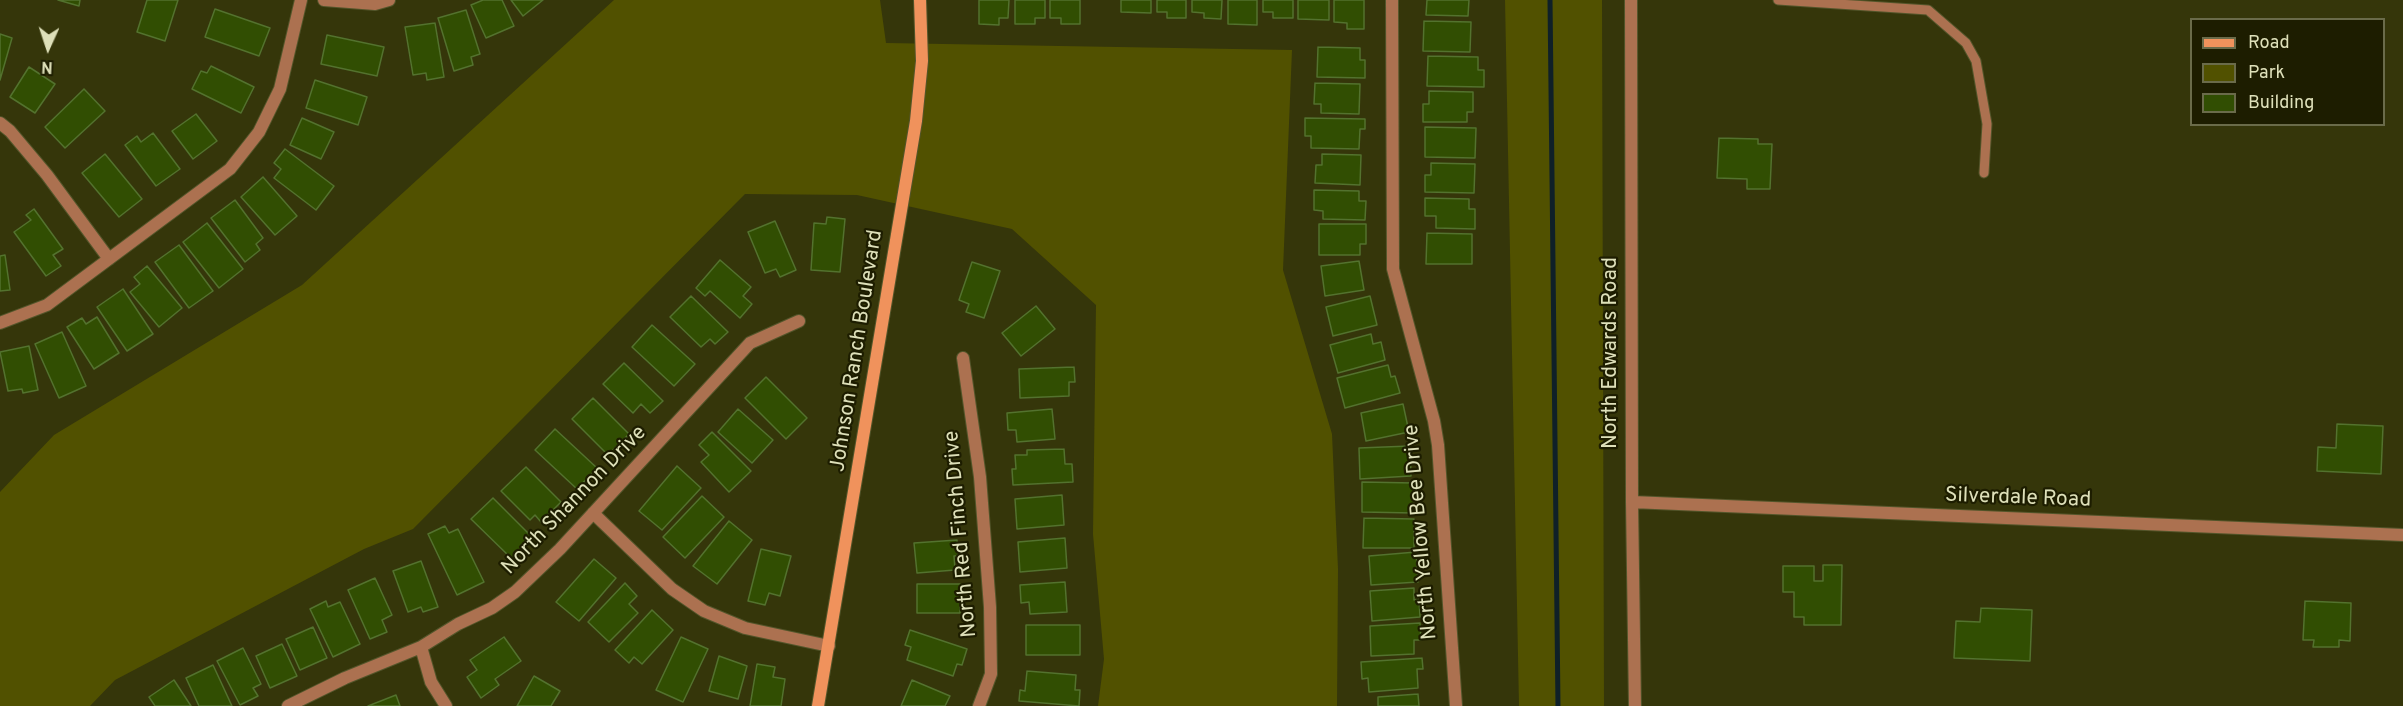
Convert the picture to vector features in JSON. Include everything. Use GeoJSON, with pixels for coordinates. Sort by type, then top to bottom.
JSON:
{"type":"FeatureCollection","features":[{"type":"Feature","properties":{"kind":"street"},"geometry":{"type":"LineString","coordinates":[[0,323],[47,305],[230,169],[259,132],[280,89],[301,0]]}},
{"type":"Feature","properties":{"kind":"street"},"geometry":{"type":"LineString","coordinates":[[324,0],[375,4],[389,0]]}},
{"type":"Feature","properties":{"kind":"street","name":"Johnson Ranch Boulevard"},"geometry":{"type":"LineString","coordinates":[[818,706],[916,121],[922,61],[920,0]]}},
{"type":"Feature","properties":{"kind":"street","name":"North Yellow Bee Drive"},"geometry":{"type":"LineString","coordinates":[[1392,0],[1393,269],[1434,421],[1438,445],[1456,706]]}},
{"type":"Feature","properties":{"kind":"street","name":"North Edwards Road"},"geometry":{"type":"LineString","coordinates":[[1631,0],[1632,502],[1635,706]]}},
{"type":"Feature","properties":{"kind":"street"},"geometry":{"type":"LineString","coordinates":[[0,123],[10,131],[47,175],[109,260]]}},
{"type":"Feature","properties":{"kind":"street","name":"North Shannon Drive"},"geometry":{"type":"LineString","coordinates":[[288,706],[345,678],[421,646],[458,624],[492,608],[515,592],[593,513],[750,343],[799,321]]}},
{"type":"Feature","properties":{"kind":"street","name":"North Red Finch Drive"},"geometry":{"type":"LineString","coordinates":[[963,358],[980,477],[990,607],[991,674],[979,706]]}},
{"type":"Feature","properties":{"kind":"street","name":"Silverdale Road"},"geometry":{"type":"LineString","coordinates":[[1632,502],[2403,535]]}},
{"type":"Feature","properties":{"kind":"street"},"geometry":{"type":"LineString","coordinates":[[593,513],[672,589],[704,611],[746,628],[829,645]]}},
{"type":"Feature","properties":{"kind":"street"},"geometry":{"type":"LineString","coordinates":[[421,646],[431,682],[446,706]]}},
{"type":"Feature","properties":{"kind":"lane"},"geometry":{"type":"LineString","coordinates":[[1778,0],[1928,10],[1966,43],[1976,61],[1987,124],[1984,173]]}},
{"type":"Feature","properties":{"kind":"green space"},"geometry":{"type":"Polygon","coordinates":[[[614,0],[880,0],[886,43],[1292,50],[1283,270],[1332,434],[1338,569],[1337,706],[1098,706],[1104,659],[1093,534],[1096,305],[1012,229],[857,195],[745,194],[413,529],[364,549],[115,680],[90,706],[0,706],[0,492],[54,435],[302,285],[614,0]]]}},
{"type":"Feature","properties":{"kind":"green space"},"geometry":{"type":"Polygon","coordinates":[[[1505,0],[1602,0],[1604,706],[1519,706],[1505,0]]]}},
{"type":"Feature","properties":{"kind":"building"},"geometry":{"type":"Polygon","coordinates":[[[58,0],[80,0],[79,6],[58,0]]]}},
{"type":"Feature","properties":{"kind":"building"},"geometry":{"type":"Polygon","coordinates":[[[147,0],[178,0],[165,41],[137,32],[147,0]]]}},
{"type":"Feature","properties":{"kind":"building"},"geometry":{"type":"Polygon","coordinates":[[[483,0],[502,0],[514,26],[486,38],[471,5],[483,0]]]}},
{"type":"Feature","properties":{"kind":"building"},"geometry":{"type":"Polygon","coordinates":[[[511,0],[543,0],[523,16],[511,0]]]}},
{"type":"Feature","properties":{"kind":"building"},"geometry":{"type":"Polygon","coordinates":[[[979,0],[1009,0],[1008,18],[999,18],[999,25],[979,24],[979,0]]]}},
{"type":"Feature","properties":{"kind":"building"},"geometry":{"type":"Polygon","coordinates":[[[1015,0],[1045,0],[1045,18],[1035,18],[1035,24],[1015,24],[1015,0]]]}},
{"type":"Feature","properties":{"kind":"building"},"geometry":{"type":"Polygon","coordinates":[[[1050,0],[1080,0],[1080,24],[1061,24],[1061,18],[1050,18],[1050,0]]]}},
{"type":"Feature","properties":{"kind":"building"},"geometry":{"type":"Polygon","coordinates":[[[1121,0],[1151,0],[1151,13],[1121,12],[1121,0]]]}},
{"type":"Feature","properties":{"kind":"building"},"geometry":{"type":"Polygon","coordinates":[[[1157,0],[1186,0],[1186,18],[1167,18],[1167,12],[1157,12],[1157,0]]]}},
{"type":"Feature","properties":{"kind":"building"},"geometry":{"type":"Polygon","coordinates":[[[1192,0],[1222,0],[1221,19],[1204,18],[1204,13],[1192,12],[1192,0]]]}},
{"type":"Feature","properties":{"kind":"building"},"geometry":{"type":"Polygon","coordinates":[[[1228,0],[1257,0],[1257,25],[1228,24],[1228,0]]]}},
{"type":"Feature","properties":{"kind":"building"},"geometry":{"type":"Polygon","coordinates":[[[1263,0],[1293,0],[1293,18],[1273,18],[1273,12],[1263,12],[1263,0]]]}},
{"type":"Feature","properties":{"kind":"building"},"geometry":{"type":"Polygon","coordinates":[[[1298,0],[1329,0],[1329,20],[1298,19],[1298,0]]]}},
{"type":"Feature","properties":{"kind":"building"},"geometry":{"type":"Polygon","coordinates":[[[1334,0],[1364,0],[1364,29],[1347,29],[1347,23],[1334,22],[1334,0]]]}},
{"type":"Feature","properties":{"kind":"building"},"geometry":{"type":"Polygon","coordinates":[[[1427,0],[1469,0],[1468,16],[1426,15],[1427,0]]]}},
{"type":"Feature","properties":{"kind":"building"},"geometry":{"type":"Polygon","coordinates":[[[215,9],[270,28],[259,56],[205,37],[215,9]]]}},
{"type":"Feature","properties":{"kind":"building"},"geometry":{"type":"Polygon","coordinates":[[[466,10],[480,54],[471,57],[473,65],[454,71],[438,18],[466,10]]]}},
{"type":"Feature","properties":{"kind":"building"},"geometry":{"type":"Polygon","coordinates":[[[1424,21],[1471,22],[1470,52],[1423,51],[1424,21]]]}},
{"type":"Feature","properties":{"kind":"building"},"geometry":{"type":"Polygon","coordinates":[[[435,23],[444,77],[427,80],[426,73],[413,75],[405,27],[435,23]]]}},
{"type":"Feature","properties":{"kind":"building"},"geometry":{"type":"Polygon","coordinates":[[[0,34],[12,38],[0,80],[0,34]]]}},
{"type":"Feature","properties":{"kind":"building"},"geometry":{"type":"Polygon","coordinates":[[[327,35],[384,47],[377,76],[321,64],[327,35]]]}},
{"type":"Feature","properties":{"kind":"building"},"geometry":{"type":"Polygon","coordinates":[[[1318,47],[1360,48],[1360,60],[1365,60],[1365,78],[1317,77],[1318,47]]]}},
{"type":"Feature","properties":{"kind":"building"},"geometry":{"type":"Polygon","coordinates":[[[1428,56],[1478,57],[1478,70],[1484,70],[1484,87],[1427,86],[1428,56]]]}},
{"type":"Feature","properties":{"kind":"building"},"geometry":{"type":"Polygon","coordinates":[[[211,66],[254,87],[241,113],[192,89],[201,71],[207,73],[211,66]]]}},
{"type":"Feature","properties":{"kind":"building"},"geometry":{"type":"Polygon","coordinates":[[[29,67],[55,84],[35,113],[10,97],[29,67]]]}},
{"type":"Feature","properties":{"kind":"building"},"geometry":{"type":"Polygon","coordinates":[[[315,80],[367,97],[358,125],[306,108],[315,80]]]}},
{"type":"Feature","properties":{"kind":"building"},"geometry":{"type":"Polygon","coordinates":[[[1315,83],[1360,84],[1359,114],[1321,113],[1321,104],[1314,104],[1315,83]]]}},
{"type":"Feature","properties":{"kind":"building"},"geometry":{"type":"Polygon","coordinates":[[[84,89],[105,111],[65,148],[45,127],[84,89]]]}},
{"type":"Feature","properties":{"kind":"building"},"geometry":{"type":"Polygon","coordinates":[[[1429,91],[1473,92],[1473,112],[1467,112],[1467,122],[1423,122],[1423,104],[1429,104],[1429,91]]]}},
{"type":"Feature","properties":{"kind":"building"},"geometry":{"type":"Polygon","coordinates":[[[196,114],[217,141],[193,159],[172,131],[196,114]]]}},
{"type":"Feature","properties":{"kind":"building"},"geometry":{"type":"Polygon","coordinates":[[[302,118],[334,132],[321,159],[290,145],[302,118]]]}},
{"type":"Feature","properties":{"kind":"building"},"geometry":{"type":"Polygon","coordinates":[[[1305,118],[1365,119],[1365,129],[1360,129],[1359,149],[1311,148],[1311,136],[1305,136],[1305,118]]]}},
{"type":"Feature","properties":{"kind":"building"},"geometry":{"type":"Polygon","coordinates":[[[1425,127],[1476,128],[1475,158],[1425,157],[1425,127]]]}},
{"type":"Feature","properties":{"kind":"building"},"geometry":{"type":"Polygon","coordinates":[[[153,133],[180,169],[156,186],[125,145],[137,136],[141,142],[153,133]]]}},
{"type":"Feature","properties":{"kind":"building"},"geometry":{"type":"Polygon","coordinates":[[[1719,138],[1758,139],[1758,144],[1772,144],[1770,189],[1747,189],[1747,179],[1717,178],[1719,138]]]}},
{"type":"Feature","properties":{"kind":"building"},"geometry":{"type":"Polygon","coordinates":[[[285,149],[334,186],[316,210],[274,178],[281,169],[274,163],[285,149]]]}},
{"type":"Feature","properties":{"kind":"building"},"geometry":{"type":"Polygon","coordinates":[[[105,154],[142,199],[119,217],[82,173],[105,154]]]}},
{"type":"Feature","properties":{"kind":"building"},"geometry":{"type":"Polygon","coordinates":[[[1322,154],[1361,155],[1360,185],[1315,183],[1316,165],[1322,165],[1322,154]]]}},
{"type":"Feature","properties":{"kind":"building"},"geometry":{"type":"Polygon","coordinates":[[[1431,163],[1475,164],[1474,193],[1425,192],[1425,175],[1431,175],[1431,163]]]}},
{"type":"Feature","properties":{"kind":"building"},"geometry":{"type":"Polygon","coordinates":[[[263,177],[297,216],[275,235],[241,197],[263,177]]]}},
{"type":"Feature","properties":{"kind":"building"},"geometry":{"type":"Polygon","coordinates":[[[1314,190],[1359,191],[1359,201],[1366,201],[1365,220],[1323,219],[1323,211],[1314,210],[1314,190]]]}},
{"type":"Feature","properties":{"kind":"building"},"geometry":{"type":"Polygon","coordinates":[[[1425,198],[1469,199],[1469,209],[1475,209],[1475,229],[1436,228],[1436,216],[1425,216],[1425,198]]]}},
{"type":"Feature","properties":{"kind":"building"},"geometry":{"type":"Polygon","coordinates":[[[235,200],[263,238],[256,244],[260,250],[245,262],[211,218],[235,200]]]}},
{"type":"Feature","properties":{"kind":"building"},"geometry":{"type":"Polygon","coordinates":[[[34,209],[63,249],[53,255],[61,266],[46,276],[14,232],[31,220],[26,215],[34,209]]]}},
{"type":"Feature","properties":{"kind":"building"},"geometry":{"type":"Polygon","coordinates":[[[827,217],[845,219],[840,272],[811,270],[814,223],[826,224],[827,217]]]}},
{"type":"Feature","properties":{"kind":"building"},"geometry":{"type":"Polygon","coordinates":[[[775,221],[796,270],[780,277],[776,269],[765,273],[748,232],[775,221]]]}},
{"type":"Feature","properties":{"kind":"building"},"geometry":{"type":"Polygon","coordinates":[[[207,223],[243,269],[219,288],[183,242],[207,223]]]}},
{"type":"Feature","properties":{"kind":"building"},"geometry":{"type":"Polygon","coordinates":[[[1319,224],[1366,224],[1366,244],[1360,244],[1360,255],[1319,255],[1319,224]]]}},
{"type":"Feature","properties":{"kind":"building"},"geometry":{"type":"Polygon","coordinates":[[[1427,233],[1472,234],[1472,264],[1426,264],[1427,233]]]}},
{"type":"Feature","properties":{"kind":"building"},"geometry":{"type":"Polygon","coordinates":[[[179,245],[213,291],[189,308],[155,262],[179,245]]]}},
{"type":"Feature","properties":{"kind":"building"},"geometry":{"type":"Polygon","coordinates":[[[5,255],[10,290],[0,291],[0,256],[5,255]]]}},
{"type":"Feature","properties":{"kind":"building"},"geometry":{"type":"Polygon","coordinates":[[[720,260],[751,287],[743,296],[752,304],[740,318],[710,291],[705,296],[696,288],[720,260]]]}},
{"type":"Feature","properties":{"kind":"building"},"geometry":{"type":"Polygon","coordinates":[[[1359,261],[1364,290],[1325,296],[1321,266],[1359,261]]]}},
{"type":"Feature","properties":{"kind":"building"},"geometry":{"type":"Polygon","coordinates":[[[972,262],[1000,271],[984,318],[966,312],[969,304],[959,300],[972,262]]]}},
{"type":"Feature","properties":{"kind":"building"},"geometry":{"type":"Polygon","coordinates":[[[147,266],[182,308],[159,327],[130,292],[140,284],[134,277],[147,266]]]}},
{"type":"Feature","properties":{"kind":"building"},"geometry":{"type":"Polygon","coordinates":[[[123,289],[153,334],[127,351],[97,307],[123,289]]]}},
{"type":"Feature","properties":{"kind":"building"},"geometry":{"type":"Polygon","coordinates":[[[691,296],[728,332],[715,344],[710,339],[701,347],[670,317],[691,296]]]}},
{"type":"Feature","properties":{"kind":"building"},"geometry":{"type":"Polygon","coordinates":[[[1370,296],[1377,325],[1333,336],[1326,307],[1370,296]]]}},
{"type":"Feature","properties":{"kind":"building"},"geometry":{"type":"Polygon","coordinates":[[[1036,306],[1055,329],[1021,356],[1002,333],[1036,306]]]}},
{"type":"Feature","properties":{"kind":"building"},"geometry":{"type":"Polygon","coordinates":[[[97,317],[119,353],[94,369],[67,327],[82,318],[86,324],[97,317]]]}},
{"type":"Feature","properties":{"kind":"building"},"geometry":{"type":"Polygon","coordinates":[[[652,325],[695,364],[674,386],[632,347],[652,325]]]}},
{"type":"Feature","properties":{"kind":"building"},"geometry":{"type":"Polygon","coordinates":[[[62,332],[86,386],[59,398],[35,344],[62,332]]]}},
{"type":"Feature","properties":{"kind":"building"},"geometry":{"type":"Polygon","coordinates":[[[1371,334],[1373,344],[1381,342],[1385,360],[1338,373],[1330,345],[1371,334]]]}},
{"type":"Feature","properties":{"kind":"building"},"geometry":{"type":"Polygon","coordinates":[[[29,346],[38,390],[23,393],[22,389],[8,391],[0,352],[29,346]]]}},
{"type":"Feature","properties":{"kind":"building"},"geometry":{"type":"Polygon","coordinates":[[[624,363],[663,401],[650,413],[641,404],[633,413],[603,384],[624,363]]]}},
{"type":"Feature","properties":{"kind":"building"},"geometry":{"type":"Polygon","coordinates":[[[1388,365],[1391,377],[1395,376],[1400,393],[1345,408],[1337,378],[1388,365]]]}},
{"type":"Feature","properties":{"kind":"building"},"geometry":{"type":"Polygon","coordinates":[[[1074,367],[1075,382],[1069,382],[1069,396],[1020,398],[1019,369],[1074,367]]]}},
{"type":"Feature","properties":{"kind":"building"},"geometry":{"type":"Polygon","coordinates":[[[766,377],[807,418],[786,439],[745,398],[766,377]]]}},
{"type":"Feature","properties":{"kind":"building"},"geometry":{"type":"Polygon","coordinates":[[[593,398],[629,434],[608,455],[572,419],[593,398]]]}},
{"type":"Feature","properties":{"kind":"building"},"geometry":{"type":"Polygon","coordinates":[[[1403,404],[1409,432],[1366,441],[1361,413],[1403,404]]]}},
{"type":"Feature","properties":{"kind":"building"},"geometry":{"type":"Polygon","coordinates":[[[738,409],[773,440],[752,463],[718,432],[738,409]]]}},
{"type":"Feature","properties":{"kind":"building"},"geometry":{"type":"Polygon","coordinates":[[[1052,409],[1055,439],[1017,442],[1016,430],[1008,430],[1007,413],[1052,409]]]}},
{"type":"Feature","properties":{"kind":"building"},"geometry":{"type":"Polygon","coordinates":[[[2337,424],[2383,426],[2381,474],[2317,471],[2318,447],[2336,448],[2337,424]]]}},
{"type":"Feature","properties":{"kind":"building"},"geometry":{"type":"Polygon","coordinates":[[[555,429],[597,468],[577,489],[535,450],[555,429]]]}},
{"type":"Feature","properties":{"kind":"building"},"geometry":{"type":"Polygon","coordinates":[[[712,432],[751,471],[729,492],[701,462],[709,455],[699,445],[712,432]]]}},
{"type":"Feature","properties":{"kind":"building"},"geometry":{"type":"Polygon","coordinates":[[[1410,446],[1411,476],[1360,479],[1359,448],[1410,446]]]}},
{"type":"Feature","properties":{"kind":"building"},"geometry":{"type":"Polygon","coordinates":[[[1064,449],[1065,464],[1072,464],[1073,482],[1013,485],[1012,469],[1016,469],[1015,455],[1027,455],[1027,450],[1064,449]]]}},
{"type":"Feature","properties":{"kind":"building"},"geometry":{"type":"Polygon","coordinates":[[[677,466],[701,488],[662,530],[639,511],[677,466]]]}},
{"type":"Feature","properties":{"kind":"building"},"geometry":{"type":"Polygon","coordinates":[[[526,467],[561,502],[541,522],[535,515],[530,520],[501,491],[526,467]]]}},
{"type":"Feature","properties":{"kind":"building"},"geometry":{"type":"Polygon","coordinates":[[[1362,482],[1414,483],[1414,513],[1362,512],[1362,482]]]}},
{"type":"Feature","properties":{"kind":"building"},"geometry":{"type":"Polygon","coordinates":[[[1062,495],[1064,525],[1017,529],[1015,499],[1062,495]]]}},
{"type":"Feature","properties":{"kind":"building"},"geometry":{"type":"Polygon","coordinates":[[[702,496],[724,517],[685,558],[663,537],[702,496]]]}},
{"type":"Feature","properties":{"kind":"building"},"geometry":{"type":"Polygon","coordinates":[[[493,498],[533,538],[512,559],[471,519],[493,498]]]}},
{"type":"Feature","properties":{"kind":"building"},"geometry":{"type":"Polygon","coordinates":[[[1364,518],[1414,519],[1414,548],[1363,548],[1364,518]]]}},
{"type":"Feature","properties":{"kind":"building"},"geometry":{"type":"Polygon","coordinates":[[[729,521],[752,540],[717,584],[693,566],[729,521]]]}},
{"type":"Feature","properties":{"kind":"building"},"geometry":{"type":"Polygon","coordinates":[[[445,526],[449,533],[458,529],[484,582],[457,595],[428,534],[445,526]]]}},
{"type":"Feature","properties":{"kind":"building"},"geometry":{"type":"Polygon","coordinates":[[[1065,538],[1067,568],[1020,572],[1018,542],[1065,538]]]}},
{"type":"Feature","properties":{"kind":"building"},"geometry":{"type":"Polygon","coordinates":[[[957,540],[958,556],[954,556],[955,570],[917,573],[914,543],[957,540]]]}},
{"type":"Feature","properties":{"kind":"building"},"geometry":{"type":"Polygon","coordinates":[[[761,549],[791,556],[780,596],[769,593],[765,605],[748,601],[761,549]]]}},
{"type":"Feature","properties":{"kind":"building"},"geometry":{"type":"Polygon","coordinates":[[[1416,552],[1418,582],[1371,585],[1369,556],[1416,552]]]}},
{"type":"Feature","properties":{"kind":"building"},"geometry":{"type":"Polygon","coordinates":[[[594,559],[616,578],[579,621],[556,602],[594,559]]]}},
{"type":"Feature","properties":{"kind":"building"},"geometry":{"type":"Polygon","coordinates":[[[421,561],[438,607],[423,612],[421,607],[408,612],[393,571],[421,561]]]}},
{"type":"Feature","properties":{"kind":"building"},"geometry":{"type":"Polygon","coordinates":[[[1823,565],[1842,565],[1841,625],[1804,625],[1804,617],[1794,617],[1794,592],[1783,592],[1783,566],[1814,566],[1814,581],[1823,581],[1823,565]]]}},
{"type":"Feature","properties":{"kind":"building"},"geometry":{"type":"Polygon","coordinates":[[[375,578],[392,615],[382,620],[387,632],[370,639],[348,590],[375,578]]]}},
{"type":"Feature","properties":{"kind":"building"},"geometry":{"type":"Polygon","coordinates":[[[1065,582],[1067,612],[1030,614],[1029,602],[1021,603],[1020,585],[1065,582]]]}},
{"type":"Feature","properties":{"kind":"building"},"geometry":{"type":"Polygon","coordinates":[[[625,583],[637,596],[629,604],[638,613],[609,642],[588,622],[625,583]]]}},
{"type":"Feature","properties":{"kind":"building"},"geometry":{"type":"Polygon","coordinates":[[[917,584],[960,584],[960,613],[917,613],[917,584]]]}},
{"type":"Feature","properties":{"kind":"building"},"geometry":{"type":"Polygon","coordinates":[[[1414,588],[1414,600],[1419,599],[1420,617],[1372,621],[1370,591],[1414,588]]]}},
{"type":"Feature","properties":{"kind":"building"},"geometry":{"type":"Polygon","coordinates":[[[326,601],[328,607],[340,602],[360,644],[333,657],[310,609],[326,601]]]}},
{"type":"Feature","properties":{"kind":"building"},"geometry":{"type":"Polygon","coordinates":[[[2305,601],[2351,603],[2350,641],[2339,640],[2339,647],[2313,647],[2314,640],[2303,640],[2305,601]]]}},
{"type":"Feature","properties":{"kind":"building"},"geometry":{"type":"Polygon","coordinates":[[[1981,608],[2032,610],[2030,661],[1954,658],[1956,621],[1980,622],[1981,608]]]}},
{"type":"Feature","properties":{"kind":"building"},"geometry":{"type":"Polygon","coordinates":[[[652,610],[673,630],[642,664],[634,657],[629,663],[615,650],[652,610]]]}},
{"type":"Feature","properties":{"kind":"building"},"geometry":{"type":"Polygon","coordinates":[[[1420,623],[1421,640],[1414,640],[1414,654],[1371,656],[1370,626],[1420,623]]]}},
{"type":"Feature","properties":{"kind":"building"},"geometry":{"type":"Polygon","coordinates":[[[1026,625],[1080,625],[1080,655],[1026,655],[1026,625]]]}},
{"type":"Feature","properties":{"kind":"building"},"geometry":{"type":"Polygon","coordinates":[[[313,627],[327,658],[300,670],[286,639],[313,627]]]}},
{"type":"Feature","properties":{"kind":"building"},"geometry":{"type":"Polygon","coordinates":[[[910,630],[967,649],[962,665],[957,664],[953,676],[907,660],[911,647],[905,645],[910,630]]]}},
{"type":"Feature","properties":{"kind":"building"},"geometry":{"type":"Polygon","coordinates":[[[504,637],[521,661],[495,679],[499,685],[481,698],[467,677],[477,670],[470,660],[504,637]]]}},
{"type":"Feature","properties":{"kind":"building"},"geometry":{"type":"Polygon","coordinates":[[[681,637],[708,649],[683,702],[656,690],[681,637]]]}},
{"type":"Feature","properties":{"kind":"building"},"geometry":{"type":"Polygon","coordinates":[[[282,644],[297,676],[270,688],[256,656],[282,644]]]}},
{"type":"Feature","properties":{"kind":"building"},"geometry":{"type":"Polygon","coordinates":[[[243,648],[261,684],[253,688],[258,696],[240,705],[217,661],[243,648]]]}},
{"type":"Feature","properties":{"kind":"building"},"geometry":{"type":"Polygon","coordinates":[[[719,656],[747,666],[738,699],[709,691],[719,656]]]}},
{"type":"Feature","properties":{"kind":"building"},"geometry":{"type":"Polygon","coordinates":[[[1422,658],[1423,669],[1417,669],[1418,688],[1369,692],[1368,678],[1362,679],[1361,662],[1422,658]]]}},
{"type":"Feature","properties":{"kind":"building"},"geometry":{"type":"Polygon","coordinates":[[[757,664],[775,667],[773,677],[785,679],[781,706],[750,706],[757,664]]]}},
{"type":"Feature","properties":{"kind":"building"},"geometry":{"type":"Polygon","coordinates":[[[213,665],[232,706],[199,706],[186,678],[213,665]]]}},
{"type":"Feature","properties":{"kind":"building"},"geometry":{"type":"Polygon","coordinates":[[[1027,671],[1076,675],[1075,690],[1080,690],[1079,706],[1019,701],[1020,690],[1025,691],[1027,671]]]}},
{"type":"Feature","properties":{"kind":"building"},"geometry":{"type":"Polygon","coordinates":[[[534,676],[560,691],[551,706],[517,706],[534,676]]]}},
{"type":"Feature","properties":{"kind":"building"},"geometry":{"type":"Polygon","coordinates":[[[174,680],[191,706],[155,706],[149,697],[174,680]]]}},
{"type":"Feature","properties":{"kind":"building"},"geometry":{"type":"Polygon","coordinates":[[[912,680],[950,696],[945,706],[901,706],[912,680]]]}},
{"type":"Feature","properties":{"kind":"building"},"geometry":{"type":"Polygon","coordinates":[[[1418,694],[1419,706],[1378,706],[1378,697],[1418,694]]]}},
{"type":"Feature","properties":{"kind":"building"},"geometry":{"type":"Polygon","coordinates":[[[396,695],[400,706],[368,706],[396,695]]]}},
{"type":"Feature","properties":{"kind":"waterway"},"geometry":{"type":"LineString","coordinates":[[1550,0],[1558,706]]}}]}
